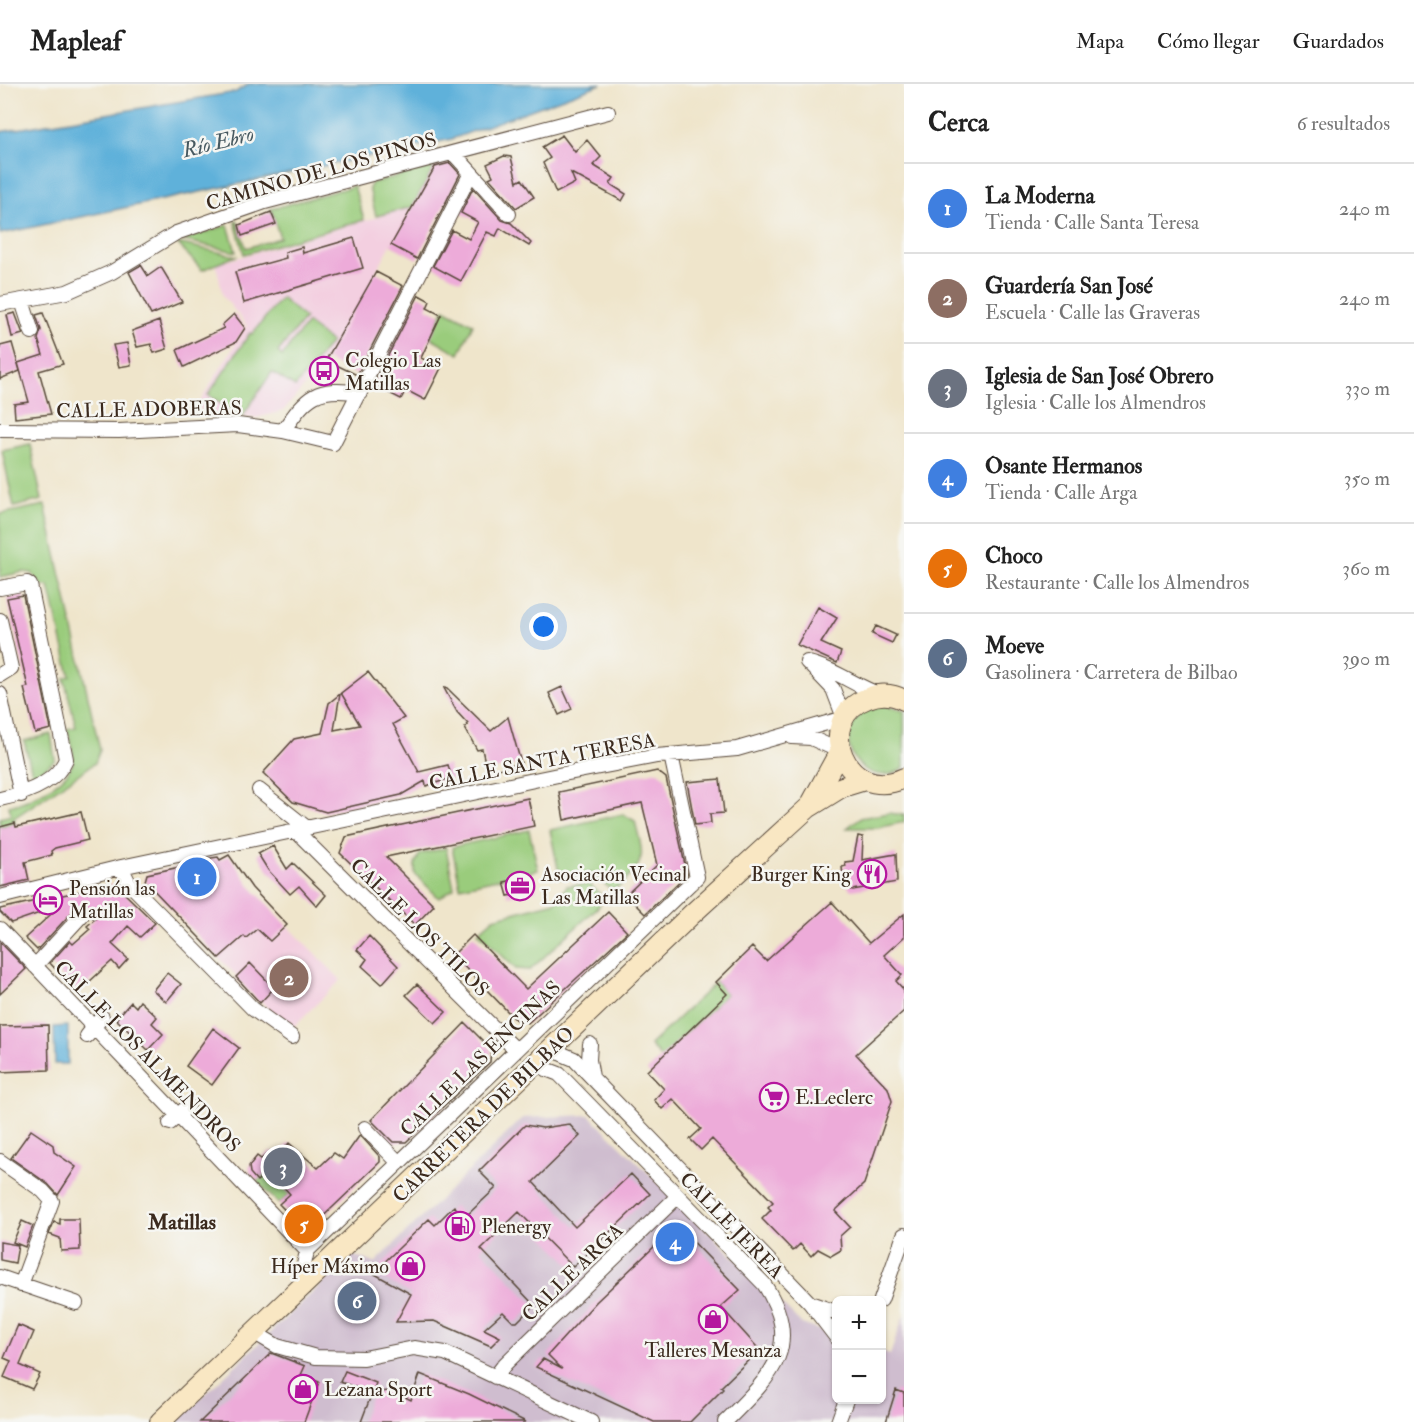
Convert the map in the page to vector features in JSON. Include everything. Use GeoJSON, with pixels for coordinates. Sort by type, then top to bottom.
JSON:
{"type":"FeatureCollection","features":[{"type":"Feature","properties":{"kind":"main road"},"geometry":{"type":"LineString","coordinates":[[865,780],[849,768],[840,751],[839,736],[844,718],[860,702],[880,695],[903,699]]}},
{"type":"Feature","properties":{"kind":"main road"},"geometry":{"type":"LineString","coordinates":[[808,808],[840,751]]}},
{"type":"Feature","properties":{"kind":"main road"},"geometry":{"type":"LineString","coordinates":[[808,808],[836,790],[865,780],[898,784]]}},
{"type":"Feature","properties":{"kind":"main road","name":"CARRETERA DE BILBAO"},"geometry":{"type":"LineString","coordinates":[[160,1422],[255,1333],[305,1278],[542,1065],[808,808]]}},
{"type":"Feature","properties":{"kind":"street","name":"CAMINO DE LOS PINOS"},"geometry":{"type":"LineString","coordinates":[[0,304],[67,292],[112,272],[176,233],[265,202],[608,112]]}},
{"type":"Feature","properties":{"kind":"street","name":"CAMINO DE LOS PINOS"},"geometry":{"type":"LineString","coordinates":[[454,154],[509,214]]}},
{"type":"Feature","properties":{"kind":"street"},"geometry":{"type":"LineString","coordinates":[[284,431],[313,395],[334,388],[360,393],[471,173]]}},
{"type":"Feature","properties":{"kind":"street"},"geometry":{"type":"LineString","coordinates":[[24,306],[32,332]]}},
{"type":"Feature","properties":{"kind":"street","name":"CALLE ADOBERAS"},"geometry":{"type":"LineString","coordinates":[[0,430],[118,431],[238,425],[300,434],[333,443],[360,393]]}},
{"type":"Feature","properties":{"kind":"street"},"geometry":{"type":"LineString","coordinates":[[300,434],[313,395]]}},
{"type":"Feature","properties":{"kind":"street"},"geometry":{"type":"LineString","coordinates":[[0,588],[27,583],[30,585],[66,752],[63,765],[37,787],[21,795],[0,800]]}},
{"type":"Feature","properties":{"kind":"street"},"geometry":{"type":"LineString","coordinates":[[0,620],[11,668],[0,675]]}},
{"type":"Feature","properties":{"kind":"street"},"geometry":{"type":"LineString","coordinates":[[844,718],[833,689],[807,662],[826,667],[864,689],[880,695]]}},
{"type":"Feature","properties":{"kind":"street"},"geometry":{"type":"LineString","coordinates":[[0,694],[21,795]]}},
{"type":"Feature","properties":{"kind":"street","name":"CALLE SANTA TERESA"},"geometry":{"type":"LineString","coordinates":[[0,897],[121,867],[558,775],[671,754],[716,752],[784,737],[844,718]]}},
{"type":"Feature","properties":{"kind":"street","name":"CALLE SANTA TERESA"},"geometry":{"type":"LineString","coordinates":[[784,737],[811,738],[840,751]]}},
{"type":"Feature","properties":{"kind":"street","name":"CALLE LAS ENCINAS"},"geometry":{"type":"LineString","coordinates":[[307,1251],[697,877],[671,754]]}},
{"type":"Feature","properties":{"kind":"street"},"geometry":{"type":"LineString","coordinates":[[260,790],[302,829]]}},
{"type":"Feature","properties":{"kind":"street","name":"CALLE LOS TILOS"},"geometry":{"type":"LineString","coordinates":[[302,829],[519,1047],[542,1065]]}},
{"type":"Feature","properties":{"kind":"street"},"geometry":{"type":"LineString","coordinates":[[121,867],[129,883],[181,943],[254,1009],[292,1037]]}},
{"type":"Feature","properties":{"kind":"street","name":"CALLE LOS ALMENDROS"},"geometry":{"type":"LineString","coordinates":[[35,966],[82,915]]}},
{"type":"Feature","properties":{"kind":"street","name":"CALLE LOS ALMENDROS"},"geometry":{"type":"LineString","coordinates":[[0,929],[307,1251]]}},
{"type":"Feature","properties":{"kind":"street"},"geometry":{"type":"LineString","coordinates":[[590,1044],[589,1060],[592,1077]]}},
{"type":"Feature","properties":{"kind":"street","name":"CALLE JEREA"},"geometry":{"type":"LineString","coordinates":[[568,1056],[592,1077],[810,1303],[832,1320]]}},
{"type":"Feature","properties":{"kind":"street","name":"CALLE JEREA"},"geometry":{"type":"LineString","coordinates":[[542,1065],[559,1074],[764,1284],[776,1302],[781,1317],[783,1348],[766,1380],[725,1422]]}},
{"type":"Feature","properties":{"kind":"street"},"geometry":{"type":"LineString","coordinates":[[365,1128],[399,1163]]}},
{"type":"Feature","properties":{"kind":"street"},"geometry":{"type":"LineString","coordinates":[[410,1152],[425,1169]]}},
{"type":"Feature","properties":{"kind":"street"},"geometry":{"type":"LineString","coordinates":[[0,1161],[43,1191],[52,1201],[21,1285]]}},
{"type":"Feature","properties":{"kind":"street","name":"CALLE ARGA"},"geometry":{"type":"LineString","coordinates":[[495,1377],[505,1364],[678,1197]]}},
{"type":"Feature","properties":{"kind":"street"},"geometry":{"type":"LineString","coordinates":[[882,1296],[904,1235]]}},
{"type":"Feature","properties":{"kind":"street"},"geometry":{"type":"LineString","coordinates":[[305,1278],[307,1251]]}},
{"type":"Feature","properties":{"kind":"street"},"geometry":{"type":"LineString","coordinates":[[0,1277],[76,1303]]}},
{"type":"Feature","properties":{"kind":"street"},"geometry":{"type":"LineString","coordinates":[[873,1296],[886,1286]]}},
{"type":"Feature","properties":{"kind":"street"},"geometry":{"type":"LineString","coordinates":[[255,1333],[277,1346],[316,1357],[364,1358],[414,1348],[437,1352],[591,1422]]}},
{"type":"Feature","properties":{"kind":"street"},"geometry":{"type":"LineString","coordinates":[[838,1422],[845,1404]]}},
{"type":"Feature","properties":{"kind":"shaded area"},"geometry":{"type":"Polygon","coordinates":[[[412,207],[326,361],[283,411],[256,418],[208,416],[197,406],[247,326],[223,296],[216,264],[412,207]]]}},
{"type":"Feature","properties":{"kind":"shaded area"},"geometry":{"type":"Polygon","coordinates":[[[287,925],[341,980],[290,1030],[219,958],[254,926],[270,941],[287,925]]]}},
{"type":"Feature","properties":{"kind":"shaded area"},"geometry":{"type":"Polygon","coordinates":[[[589,1115],[802,1324],[832,1335],[832,1404],[886,1404],[886,1354],[890,1355],[904,1315],[904,1422],[176,1422],[352,1255],[375,1263],[523,1118],[589,1115]]]}},
{"type":"Feature","properties":{"kind":"green space"},"geometry":{"type":"Polygon","coordinates":[[[435,166],[412,207],[376,216],[369,188],[372,183],[435,166]]]}},
{"type":"Feature","properties":{"kind":"green space"},"geometry":{"type":"Polygon","coordinates":[[[354,186],[364,220],[244,254],[235,222],[237,220],[246,248],[280,238],[271,209],[354,186]]]}},
{"type":"Feature","properties":{"kind":"green space"},"geometry":{"type":"Polygon","coordinates":[[[228,225],[236,252],[182,240],[228,225]]]}},
{"type":"Feature","properties":{"kind":"green space"},"geometry":{"type":"Polygon","coordinates":[[[177,243],[236,256],[202,270],[177,243]]]}},
{"type":"Feature","properties":{"kind":"green space"},"geometry":{"type":"Polygon","coordinates":[[[281,298],[305,318],[278,352],[282,356],[307,323],[331,342],[295,387],[272,372],[242,417],[208,395],[250,333],[252,334],[281,298]]]}},
{"type":"Feature","properties":{"kind":"green space"},"geometry":{"type":"Polygon","coordinates":[[[444,309],[473,324],[459,354],[430,337],[444,309]]]}},
{"type":"Feature","properties":{"kind":"green space"},"geometry":{"type":"Polygon","coordinates":[[[30,444],[42,500],[14,507],[2,450],[30,444]]]}},
{"type":"Feature","properties":{"kind":"green space"},"geometry":{"type":"Polygon","coordinates":[[[45,505],[100,750],[95,763],[14,818],[15,823],[0,827],[0,818],[11,815],[9,806],[36,796],[56,784],[64,777],[73,762],[73,750],[67,729],[76,727],[64,678],[70,676],[49,586],[42,586],[32,573],[23,572],[0,577],[0,514],[45,505]]]}},
{"type":"Feature","properties":{"kind":"green space"},"geometry":{"type":"Polygon","coordinates":[[[882,705],[904,711],[904,768],[887,774],[871,773],[859,765],[851,753],[849,739],[852,725],[863,713],[882,705]]]}},
{"type":"Feature","properties":{"kind":"green space"},"geometry":{"type":"Polygon","coordinates":[[[51,734],[55,760],[33,777],[24,741],[51,734]]]}},
{"type":"Feature","properties":{"kind":"green space"},"geometry":{"type":"Polygon","coordinates":[[[889,813],[904,815],[904,822],[878,828],[847,828],[860,818],[889,813]]]}},
{"type":"Feature","properties":{"kind":"green space"},"geometry":{"type":"Polygon","coordinates":[[[623,814],[635,821],[641,846],[641,859],[634,872],[618,887],[611,890],[593,873],[560,878],[550,830],[623,814]]]}},
{"type":"Feature","properties":{"kind":"green space"},"geometry":{"type":"Polygon","coordinates":[[[529,830],[538,870],[460,887],[452,847],[529,830]]]}},
{"type":"Feature","properties":{"kind":"green space"},"geometry":{"type":"Polygon","coordinates":[[[446,848],[454,888],[439,898],[415,874],[415,864],[420,854],[446,848]]]}},
{"type":"Feature","properties":{"kind":"green space"},"geometry":{"type":"Polygon","coordinates":[[[589,884],[603,897],[599,906],[530,970],[516,969],[478,932],[494,918],[555,902],[567,886],[589,884]]]}},
{"type":"Feature","properties":{"kind":"green space"},"geometry":{"type":"Polygon","coordinates":[[[716,982],[727,994],[661,1058],[650,1045],[716,982]]]}},
{"type":"Feature","properties":{"kind":"green space"},"geometry":{"type":"Polygon","coordinates":[[[265,1174],[274,1183],[277,1180],[290,1194],[279,1204],[257,1181],[265,1174]]]}},
{"type":"Feature","properties":{"kind":"water","name":"Río Ebro"},"geometry":{"type":"Polygon","coordinates":[[[249,84],[601,84],[452,139],[0,234],[0,132],[236,92],[249,84]]]}},
{"type":"Feature","properties":{"kind":"water"},"geometry":{"type":"Polygon","coordinates":[[[68,1026],[68,1064],[55,1064],[54,1027],[68,1026]]]}},
{"type":"Feature","properties":{"kind":"building"},"geometry":{"type":"Polygon","coordinates":[[[562,135],[575,152],[587,140],[601,157],[593,165],[614,178],[610,184],[626,194],[622,201],[571,173],[575,183],[556,193],[543,163],[550,158],[542,147],[562,135]]]}},
{"type":"Feature","properties":{"kind":"building"},"geometry":{"type":"Polygon","coordinates":[[[504,156],[511,157],[517,182],[522,179],[534,197],[516,208],[489,178],[493,176],[487,164],[504,156]]]}},
{"type":"Feature","properties":{"kind":"building"},"geometry":{"type":"Polygon","coordinates":[[[450,163],[460,174],[417,259],[391,245],[435,167],[450,163]]]}},
{"type":"Feature","properties":{"kind":"building"},"geometry":{"type":"Polygon","coordinates":[[[473,188],[502,220],[511,223],[531,243],[529,246],[500,228],[496,236],[487,232],[461,281],[433,266],[452,230],[469,239],[478,222],[461,213],[473,188]]]}},
{"type":"Feature","properties":{"kind":"building"},"geometry":{"type":"Polygon","coordinates":[[[271,212],[276,224],[242,236],[239,225],[271,212]]]}},
{"type":"Feature","properties":{"kind":"building"},"geometry":{"type":"Polygon","coordinates":[[[354,238],[363,268],[244,303],[235,272],[286,258],[285,252],[302,247],[303,253],[354,238]]]}},
{"type":"Feature","properties":{"kind":"building"},"geometry":{"type":"Polygon","coordinates":[[[141,265],[148,276],[161,267],[182,302],[151,315],[129,272],[141,265]]]}},
{"type":"Feature","properties":{"kind":"building"},"geometry":{"type":"Polygon","coordinates":[[[376,272],[403,286],[357,375],[326,360],[376,272]]]}},
{"type":"Feature","properties":{"kind":"building"},"geometry":{"type":"Polygon","coordinates":[[[419,295],[430,301],[427,308],[441,315],[421,358],[441,368],[425,400],[406,390],[401,399],[373,385],[419,295]]]}},
{"type":"Feature","properties":{"kind":"building"},"geometry":{"type":"Polygon","coordinates":[[[15,313],[23,334],[12,337],[7,315],[15,313]]]}},
{"type":"Feature","properties":{"kind":"building"},"geometry":{"type":"Polygon","coordinates":[[[43,313],[63,364],[39,371],[51,414],[15,418],[14,404],[29,402],[18,363],[43,355],[38,339],[41,330],[36,315],[43,313]]]}},
{"type":"Feature","properties":{"kind":"building"},"geometry":{"type":"Polygon","coordinates":[[[234,314],[245,328],[236,342],[184,367],[177,350],[224,328],[222,325],[234,314]]]}},
{"type":"Feature","properties":{"kind":"building"},"geometry":{"type":"Polygon","coordinates":[[[159,321],[167,349],[154,353],[151,344],[137,347],[132,331],[159,321]]]}},
{"type":"Feature","properties":{"kind":"building"},"geometry":{"type":"Polygon","coordinates":[[[12,343],[20,371],[0,379],[0,346],[12,343]]]}},
{"type":"Feature","properties":{"kind":"building"},"geometry":{"type":"Polygon","coordinates":[[[127,343],[131,365],[119,367],[113,345],[127,343]]]}},
{"type":"Feature","properties":{"kind":"building"},"geometry":{"type":"Polygon","coordinates":[[[23,595],[51,729],[35,733],[24,688],[28,687],[7,598],[23,595]]]}},
{"type":"Feature","properties":{"kind":"building"},"geometry":{"type":"Polygon","coordinates":[[[818,607],[837,618],[821,643],[841,652],[837,663],[797,645],[818,607]]]}},
{"type":"Feature","properties":{"kind":"building"},"geometry":{"type":"Polygon","coordinates":[[[876,626],[896,635],[892,643],[872,634],[876,626]]]}},
{"type":"Feature","properties":{"kind":"building"},"geometry":{"type":"Polygon","coordinates":[[[368,672],[404,718],[393,724],[419,772],[448,765],[452,778],[426,786],[425,781],[401,795],[326,812],[293,802],[263,773],[294,739],[322,733],[329,703],[340,694],[334,730],[360,725],[341,693],[368,672]]]}},
{"type":"Feature","properties":{"kind":"building"},"geometry":{"type":"Polygon","coordinates":[[[446,687],[491,731],[508,717],[521,763],[487,772],[482,749],[477,750],[465,728],[468,724],[457,712],[444,688],[446,687]]]}},
{"type":"Feature","properties":{"kind":"building"},"geometry":{"type":"Polygon","coordinates":[[[562,687],[572,709],[559,715],[549,693],[562,687]]]}},
{"type":"Feature","properties":{"kind":"building"},"geometry":{"type":"Polygon","coordinates":[[[657,771],[666,778],[687,874],[645,914],[626,895],[657,865],[642,803],[564,820],[559,792],[657,771]]]}},
{"type":"Feature","properties":{"kind":"building"},"geometry":{"type":"Polygon","coordinates":[[[720,779],[724,813],[710,814],[711,823],[695,825],[687,782],[720,779]]]}},
{"type":"Feature","properties":{"kind":"building"},"geometry":{"type":"Polygon","coordinates":[[[528,798],[534,826],[386,857],[434,905],[415,925],[340,853],[346,837],[528,798]]]}},
{"type":"Feature","properties":{"kind":"building"},"geometry":{"type":"Polygon","coordinates":[[[81,812],[88,840],[55,848],[51,851],[52,855],[25,862],[29,880],[0,887],[0,827],[15,823],[16,827],[81,812]]]}},
{"type":"Feature","properties":{"kind":"building","name":"Burger King"},"geometry":{"type":"Polygon","coordinates":[[[858,836],[863,837],[862,860],[896,854],[897,882],[853,890],[849,889],[848,885],[844,885],[842,867],[846,866],[845,862],[853,861],[858,836]]]}},
{"type":"Feature","properties":{"kind":"building"},"geometry":{"type":"Polygon","coordinates":[[[273,846],[287,869],[293,863],[326,895],[317,906],[299,886],[290,894],[268,870],[258,854],[273,846]]]}},
{"type":"Feature","properties":{"kind":"building"},"geometry":{"type":"Polygon","coordinates":[[[229,855],[252,888],[287,925],[270,941],[257,929],[246,938],[244,936],[219,958],[145,881],[147,874],[180,867],[185,886],[193,895],[217,883],[204,859],[218,857],[220,860],[229,855]]]}},
{"type":"Feature","properties":{"kind":"building","name":"Asociación Vecinal Las Matillas"},"geometry":{"type":"Polygon","coordinates":[[[533,876],[537,890],[508,896],[504,882],[533,876]]]}},
{"type":"Feature","properties":{"kind":"building"},"geometry":{"type":"Polygon","coordinates":[[[112,884],[155,923],[140,937],[128,926],[112,944],[128,959],[119,969],[112,961],[77,993],[50,963],[70,941],[73,944],[90,929],[87,926],[95,919],[91,917],[88,909],[83,906],[75,909],[37,950],[25,938],[60,906],[11,923],[0,912],[0,909],[112,884]]]}},
{"type":"Feature","properties":{"kind":"building","name":"E.Leclerc"},"geometry":{"type":"Polygon","coordinates":[[[832,902],[869,943],[904,914],[904,937],[884,955],[902,975],[896,981],[904,990],[904,1011],[856,1054],[888,1088],[892,1101],[864,1184],[835,1211],[850,1227],[840,1236],[841,1250],[831,1256],[818,1249],[811,1256],[800,1244],[793,1251],[762,1219],[771,1210],[768,1207],[773,1202],[712,1139],[701,1150],[690,1139],[701,1129],[673,1099],[662,1109],[654,1100],[664,1089],[647,1071],[727,994],[716,982],[752,947],[766,961],[832,902]]]}},
{"type":"Feature","properties":{"kind":"building"},"geometry":{"type":"Polygon","coordinates":[[[608,912],[627,932],[528,1023],[515,1019],[453,955],[473,935],[526,989],[608,912]]]}},
{"type":"Feature","properties":{"kind":"building"},"geometry":{"type":"Polygon","coordinates":[[[369,936],[398,966],[382,984],[362,966],[367,959],[357,950],[369,936]]]}},
{"type":"Feature","properties":{"kind":"building"},"geometry":{"type":"Polygon","coordinates":[[[0,942],[26,969],[0,994],[0,942]]]}},
{"type":"Feature","properties":{"kind":"building"},"geometry":{"type":"Polygon","coordinates":[[[250,963],[274,988],[260,1003],[236,977],[250,963]]]}},
{"type":"Feature","properties":{"kind":"building"},"geometry":{"type":"Polygon","coordinates":[[[167,973],[181,984],[166,1002],[153,990],[167,973]]]}},
{"type":"Feature","properties":{"kind":"building"},"geometry":{"type":"Polygon","coordinates":[[[417,984],[446,1012],[435,1023],[406,995],[417,984]]]}},
{"type":"Feature","properties":{"kind":"building"},"geometry":{"type":"Polygon","coordinates":[[[140,1001],[157,1017],[152,1023],[163,1034],[148,1050],[116,1019],[131,1002],[136,1007],[140,1001]]]}},
{"type":"Feature","properties":{"kind":"building"},"geometry":{"type":"Polygon","coordinates":[[[465,1023],[491,1049],[490,1062],[406,1142],[393,1142],[371,1120],[465,1023]]]}},
{"type":"Feature","properties":{"kind":"building"},"geometry":{"type":"Polygon","coordinates":[[[48,1025],[49,1070],[0,1072],[0,1026],[48,1025]]]}},
{"type":"Feature","properties":{"kind":"building"},"geometry":{"type":"Polygon","coordinates":[[[213,1028],[239,1048],[212,1085],[186,1066],[213,1028]]]}},
{"type":"Feature","properties":{"kind":"building"},"geometry":{"type":"Polygon","coordinates":[[[569,1124],[580,1136],[533,1182],[575,1227],[631,1174],[650,1194],[573,1267],[519,1212],[481,1249],[534,1305],[517,1322],[513,1322],[503,1312],[484,1329],[500,1337],[491,1346],[434,1321],[396,1322],[411,1294],[373,1273],[429,1219],[435,1225],[454,1206],[465,1217],[496,1188],[479,1171],[525,1125],[543,1128],[569,1124]]]}},
{"type":"Feature","properties":{"kind":"building"},"geometry":{"type":"Polygon","coordinates":[[[31,1130],[53,1145],[54,1152],[76,1167],[58,1195],[48,1184],[11,1158],[31,1130]]]}},
{"type":"Feature","properties":{"kind":"building"},"geometry":{"type":"Polygon","coordinates":[[[360,1135],[380,1157],[380,1162],[310,1229],[303,1229],[279,1204],[290,1194],[277,1180],[274,1183],[265,1174],[257,1181],[250,1173],[249,1166],[257,1156],[261,1159],[271,1151],[277,1156],[289,1143],[318,1168],[334,1153],[343,1159],[360,1135]]]}},
{"type":"Feature","properties":{"kind":"building"},"geometry":{"type":"Polygon","coordinates":[[[60,1219],[79,1219],[80,1250],[61,1251],[60,1238],[49,1234],[54,1222],[60,1224],[60,1219]]]}},
{"type":"Feature","properties":{"kind":"building"},"geometry":{"type":"Polygon","coordinates":[[[22,1221],[33,1226],[25,1247],[13,1242],[22,1221]]]}},
{"type":"Feature","properties":{"kind":"building"},"geometry":{"type":"Polygon","coordinates":[[[677,1225],[740,1290],[721,1307],[757,1347],[758,1351],[721,1387],[723,1389],[690,1422],[654,1422],[536,1367],[543,1359],[562,1369],[548,1355],[596,1302],[677,1225]]]}},
{"type":"Feature","properties":{"kind":"building"},"geometry":{"type":"Polygon","coordinates":[[[0,1242],[18,1245],[15,1263],[0,1260],[0,1242]]]}},
{"type":"Feature","properties":{"kind":"building"},"geometry":{"type":"Polygon","coordinates":[[[18,1325],[34,1332],[20,1365],[40,1374],[32,1389],[4,1377],[11,1361],[4,1358],[18,1325]]]}},
{"type":"Feature","properties":{"kind":"building"},"geometry":{"type":"Polygon","coordinates":[[[271,1353],[305,1366],[301,1375],[319,1382],[304,1422],[200,1422],[271,1353]]]}},
{"type":"Feature","properties":{"kind":"building"},"geometry":{"type":"Polygon","coordinates":[[[345,1371],[376,1383],[373,1392],[393,1391],[411,1400],[420,1374],[469,1394],[526,1422],[361,1422],[372,1393],[340,1382],[345,1371]]]}},
{"type":"Feature","properties":{"kind":"building"},"geometry":{"type":"Polygon","coordinates":[[[896,1390],[904,1393],[904,1422],[886,1422],[896,1390]]]}},
{"type":"Feature","properties":{"kind":"place","name":"Colegio Las Matillas"},"geometry":{"type":"Point","coordinates":[324,371]}},
{"type":"Feature","properties":{"kind":"place","name":"Burger King"},"geometry":{"type":"Point","coordinates":[872,874]}},
{"type":"Feature","properties":{"kind":"place","name":"La Moderna"},"geometry":{"type":"Point","coordinates":[197,877]}},
{"type":"Feature","properties":{"kind":"place","name":"Asociación Vecinal Las Matillas"},"geometry":{"type":"Point","coordinates":[520,886]}},
{"type":"Feature","properties":{"kind":"place","name":"Pensión las Matillas"},"geometry":{"type":"Point","coordinates":[48,900]}},
{"type":"Feature","properties":{"kind":"place","name":"Guardería San José"},"geometry":{"type":"Point","coordinates":[289,978]}},
{"type":"Feature","properties":{"kind":"place","name":"E.Leclerc"},"geometry":{"type":"Point","coordinates":[774,1097]}},
{"type":"Feature","properties":{"kind":"place","name":"Iglesia de San José Obrero"},"geometry":{"type":"Point","coordinates":[283,1167]}},
{"type":"Feature","properties":{"kind":"place","name":"Choco"},"geometry":{"type":"Point","coordinates":[304,1224]}},
{"type":"Feature","properties":{"kind":"place","name":"Plenergy"},"geometry":{"type":"Point","coordinates":[460,1226]}},
{"type":"Feature","properties":{"kind":"place","name":"Osante Hermanos"},"geometry":{"type":"Point","coordinates":[675,1242]}},
{"type":"Feature","properties":{"kind":"place","name":"Híper Máximo"},"geometry":{"type":"Point","coordinates":[410,1266]}},
{"type":"Feature","properties":{"kind":"place","name":"Moeve"},"geometry":{"type":"Point","coordinates":[357,1301]}},
{"type":"Feature","properties":{"kind":"place","name":"Talleres Mesanza"},"geometry":{"type":"Point","coordinates":[713,1319]}},
{"type":"Feature","properties":{"kind":"place","name":"Lezana Sport"},"geometry":{"type":"Point","coordinates":[303,1389]}},
{"type":"Feature","properties":{"kind":"district","name":"Matillas"},"geometry":{"type":"Point","coordinates":[182,1222]}}]}
